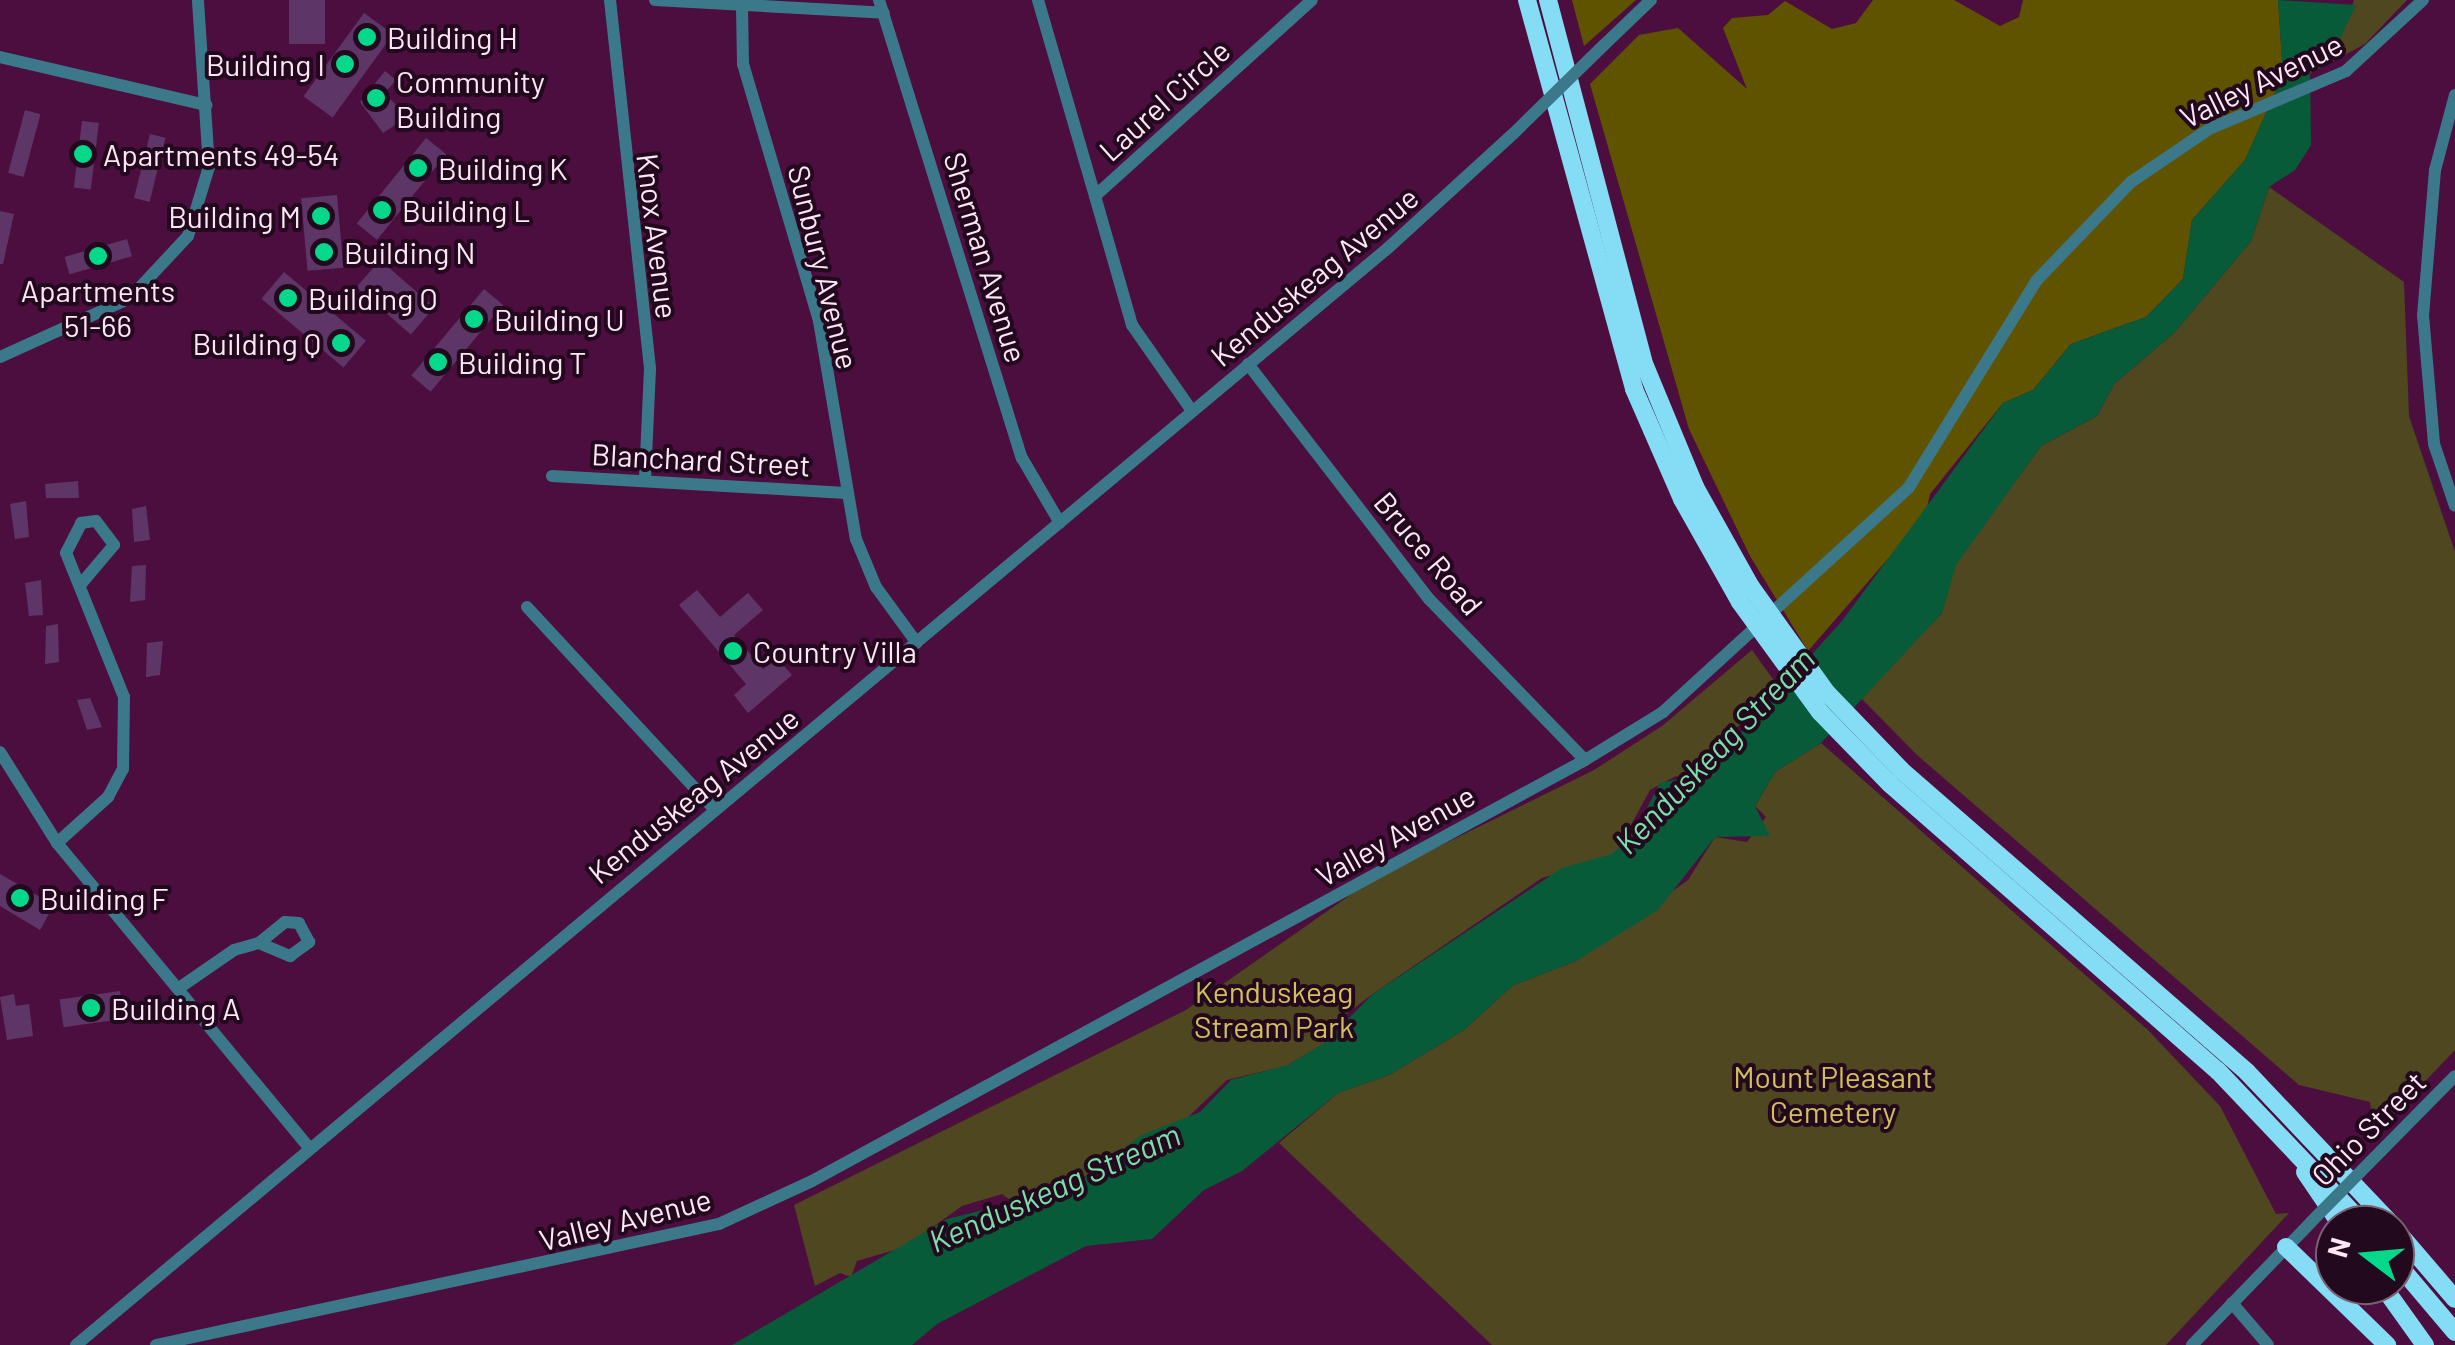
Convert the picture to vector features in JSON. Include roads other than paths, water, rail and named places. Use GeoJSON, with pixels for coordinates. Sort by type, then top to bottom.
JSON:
{"type":"FeatureCollection","features":[{"type":"Feature","properties":{"kind":"highway"},"geometry":{"type":"LineString","coordinates":[[1527,0],[1634,389],[1677,490],[1746,594],[1895,777],[2202,1055],[2345,1205]]}},
{"type":"Feature","properties":{"kind":"highway"},"geometry":{"type":"LineString","coordinates":[[1548,0],[1645,366],[1695,487],[1746,594]]}},
{"type":"Feature","properties":{"kind":"highway"},"geometry":{"type":"LineString","coordinates":[[1895,777],[2238,1064],[2374,1205]]}},
{"type":"Feature","properties":{"kind":"highway"},"geometry":{"type":"LineString","coordinates":[[2202,1055],[2305,1172],[2327,1205]]}},
{"type":"Feature","properties":{"kind":"highway"},"geometry":{"type":"LineString","coordinates":[[2415,1246],[2455,1283]]}},
{"type":"Feature","properties":{"kind":"highway"},"geometry":{"type":"LineString","coordinates":[[2286,1247],[2387,1345]]}},
{"type":"Feature","properties":{"kind":"highway"},"geometry":{"type":"LineString","coordinates":[[2415,1251],[2455,1299]]}},
{"type":"Feature","properties":{"kind":"highway"},"geometry":{"type":"LineString","coordinates":[[2415,1285],[2455,1332]]}},
{"type":"Feature","properties":{"kind":"highway"},"geometry":{"type":"LineString","coordinates":[[2396,1305],[2425,1345]]}},
{"type":"Feature","properties":{"kind":"street"},"geometry":{"type":"LineString","coordinates":[[0,357],[115,307],[174,257],[204,193],[206,106],[198,0]]}},
{"type":"Feature","properties":{"kind":"street","name":"Knox Avenue"},"geometry":{"type":"LineString","coordinates":[[610,0],[650,370],[645,479]]}},
{"type":"Feature","properties":{"kind":"street"},"geometry":{"type":"LineString","coordinates":[[656,0],[742,8],[882,7]]}},
{"type":"Feature","properties":{"kind":"street","name":"Laurel Circle"},"geometry":{"type":"LineString","coordinates":[[1038,0],[1132,325],[1192,412]]}},
{"type":"Feature","properties":{"kind":"street","name":"Laurel Circle"},"geometry":{"type":"LineString","coordinates":[[1095,196],[1312,0]]}},
{"type":"Feature","properties":{"kind":"street","name":"Kenduskeag Avenue"},"geometry":{"type":"LineString","coordinates":[[76,1345],[1192,412],[1514,133],[1651,0]]}},
{"type":"Feature","properties":{"kind":"street","name":"Valley Avenue"},"geometry":{"type":"LineString","coordinates":[[156,1345],[657,1243],[719,1224],[812,1181],[1585,760],[1663,712],[1896,500],[2036,281],[2131,182],[2209,129],[2324,83],[2370,54],[2423,0]]}},
{"type":"Feature","properties":{"kind":"street","name":"Sherman Avenue"},"geometry":{"type":"LineString","coordinates":[[882,7],[1022,458],[1060,523]]}},
{"type":"Feature","properties":{"kind":"street","name":"Sunbury Avenue"},"geometry":{"type":"LineString","coordinates":[[742,8],[742,64],[818,321],[846,493],[864,562],[917,642]]}},
{"type":"Feature","properties":{"kind":"street"},"geometry":{"type":"LineString","coordinates":[[0,57],[206,106]]}},
{"type":"Feature","properties":{"kind":"street"},"geometry":{"type":"LineString","coordinates":[[2455,96],[2435,170],[2423,315],[2434,444],[2455,506]]}},
{"type":"Feature","properties":{"kind":"street","name":"Bruce Road"},"geometry":{"type":"LineString","coordinates":[[1248,364],[1429,599],[1585,760]]}},
{"type":"Feature","properties":{"kind":"street","name":"Blanchard Street"},"geometry":{"type":"LineString","coordinates":[[552,476],[846,493]]}},
{"type":"Feature","properties":{"kind":"street"},"geometry":{"type":"LineString","coordinates":[[57,843],[108,796],[123,770],[124,697],[82,584],[66,553],[69,536],[96,521],[114,545],[82,584]]}},
{"type":"Feature","properties":{"kind":"street"},"geometry":{"type":"LineString","coordinates":[[527,607],[714,809]]}},
{"type":"Feature","properties":{"kind":"street"},"geometry":{"type":"LineString","coordinates":[[0,752],[57,843],[310,1149]]}},
{"type":"Feature","properties":{"kind":"street"},"geometry":{"type":"LineString","coordinates":[[179,988],[259,944]]}},
{"type":"Feature","properties":{"kind":"street","name":"Ohio Street"},"geometry":{"type":"LineString","coordinates":[[2192,1345],[2455,1076]]}},
{"type":"Feature","properties":{"kind":"street"},"geometry":{"type":"LineString","coordinates":[[2232,1303],[2268,1345]]}},
{"type":"Feature","properties":{"kind":"place","name":"Building H"},"geometry":{"type":"Point","coordinates":[367,37]}},
{"type":"Feature","properties":{"kind":"place","name":"Building I"},"geometry":{"type":"Point","coordinates":[345,64]}},
{"type":"Feature","properties":{"kind":"place","name":"Community Building"},"geometry":{"type":"Point","coordinates":[376,98]}},
{"type":"Feature","properties":{"kind":"place","name":"Apartments 49-54"},"geometry":{"type":"Point","coordinates":[83,154]}},
{"type":"Feature","properties":{"kind":"place","name":"Building K"},"geometry":{"type":"Point","coordinates":[418,168]}},
{"type":"Feature","properties":{"kind":"place","name":"Building L"},"geometry":{"type":"Point","coordinates":[382,210]}},
{"type":"Feature","properties":{"kind":"place","name":"Building M"},"geometry":{"type":"Point","coordinates":[321,216]}},
{"type":"Feature","properties":{"kind":"place","name":"Building N"},"geometry":{"type":"Point","coordinates":[324,252]}},
{"type":"Feature","properties":{"kind":"place","name":"Apartments 51-66"},"geometry":{"type":"Point","coordinates":[98,256]}},
{"type":"Feature","properties":{"kind":"place","name":"Building O"},"geometry":{"type":"Point","coordinates":[288,298]}},
{"type":"Feature","properties":{"kind":"place","name":"Building U"},"geometry":{"type":"Point","coordinates":[474,319]}},
{"type":"Feature","properties":{"kind":"place","name":"Building Q"},"geometry":{"type":"Point","coordinates":[341,343]}},
{"type":"Feature","properties":{"kind":"place","name":"Building T"},"geometry":{"type":"Point","coordinates":[438,362]}},
{"type":"Feature","properties":{"kind":"place","name":"Country Villa"},"geometry":{"type":"Point","coordinates":[733,651]}},
{"type":"Feature","properties":{"kind":"place","name":"Building F"},"geometry":{"type":"Point","coordinates":[20,898]}},
{"type":"Feature","properties":{"kind":"place","name":"Building A"},"geometry":{"type":"Point","coordinates":[91,1008]}},
{"type":"Feature","properties":{"kind":"water label","name":"Kenduskeag Stream"},"geometry":{"type":"Point","coordinates":[1714,750]}},
{"type":"Feature","properties":{"kind":"water label","name":"Kenduskeag Stream"},"geometry":{"type":"Point","coordinates":[1054,1187]}},
{"type":"Feature","properties":{"kind":"park label","name":"Kenduskeag Stream Park"},"geometry":{"type":"Point","coordinates":[1274,1008]}},
{"type":"Feature","properties":{"kind":"park label","name":"Mount Pleasant Cemetery"},"geometry":{"type":"Point","coordinates":[1833,1093]}}]}
